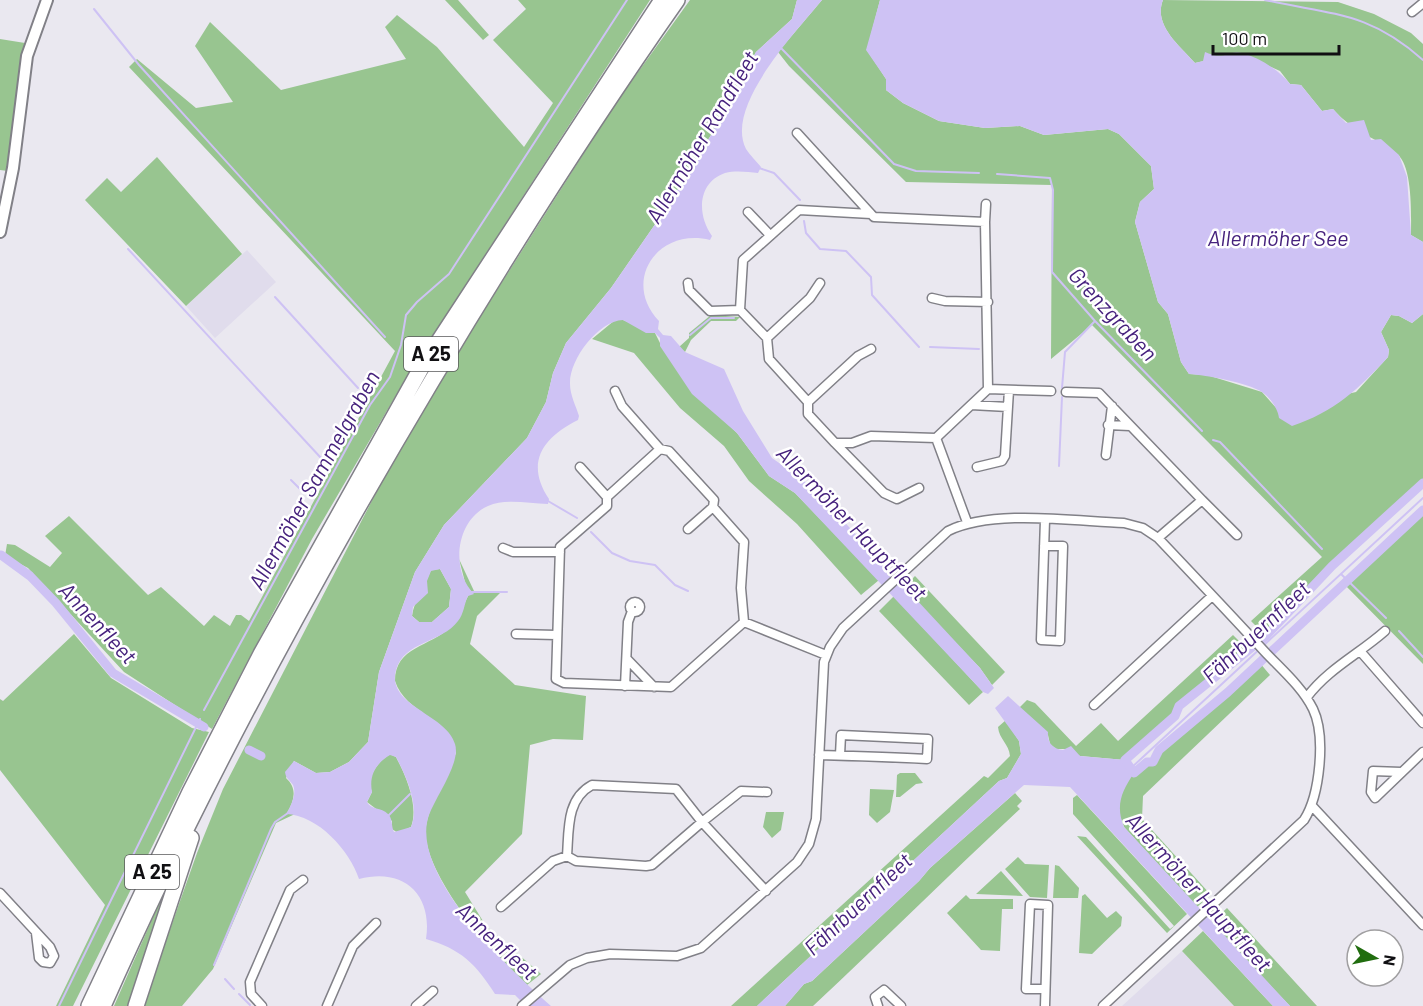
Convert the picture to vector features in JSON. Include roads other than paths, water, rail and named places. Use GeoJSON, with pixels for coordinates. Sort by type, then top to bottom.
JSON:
{"type":"FeatureCollection","features":[{"type":"Feature","properties":{"kind":"highway","name":"A 25"},"geometry":{"type":"LineString","coordinates":[[89,1006],[219,751],[299,585],[420,370],[662,0]]}},
{"type":"Feature","properties":{"kind":"highway","name":"A 25"},"geometry":{"type":"LineString","coordinates":[[231,726],[432,377],[621,81],[677,0]]}},
{"type":"Feature","properties":{"kind":"highway","name":"A 25"},"geometry":{"type":"LineString","coordinates":[[103,1006],[202,798],[219,751]]}},
{"type":"Feature","properties":{"kind":"highway"},"geometry":{"type":"LineString","coordinates":[[136,1006],[202,798]]}},
{"type":"Feature","properties":{"kind":"street"},"geometry":{"type":"LineString","coordinates":[[0,232],[13,168],[25,62],[29,45],[47,0]]}},
{"type":"Feature","properties":{"kind":"street"},"geometry":{"type":"LineString","coordinates":[[1412,12],[1423,3]]}},
{"type":"Feature","properties":{"kind":"street"},"geometry":{"type":"LineString","coordinates":[[797,134],[874,217],[985,222]]}},
{"type":"Feature","properties":{"kind":"street"},"geometry":{"type":"LineString","coordinates":[[986,204],[984,274],[988,302],[988,389]]}},
{"type":"Feature","properties":{"kind":"street"},"geometry":{"type":"LineString","coordinates":[[872,214],[799,210],[769,234],[743,260],[740,310],[766,338],[769,359],[808,402],[808,414],[884,493],[897,499],[919,488]]}},
{"type":"Feature","properties":{"kind":"street"},"geometry":{"type":"LineString","coordinates":[[748,212],[769,234]]}},
{"type":"Feature","properties":{"kind":"street"},"geometry":{"type":"LineString","coordinates":[[688,283],[689,290],[710,311],[740,310]]}},
{"type":"Feature","properties":{"kind":"street"},"geometry":{"type":"LineString","coordinates":[[766,338],[810,298],[820,283]]}},
{"type":"Feature","properties":{"kind":"street"},"geometry":{"type":"LineString","coordinates":[[932,298],[945,301],[988,302]]}},
{"type":"Feature","properties":{"kind":"street"},"geometry":{"type":"LineString","coordinates":[[808,402],[858,356],[872,349]]}},
{"type":"Feature","properties":{"kind":"street"},"geometry":{"type":"LineString","coordinates":[[835,443],[852,443],[871,436],[936,438],[988,389],[1051,391]]}},
{"type":"Feature","properties":{"kind":"street"},"geometry":{"type":"LineString","coordinates":[[977,467],[1002,461],[1005,456],[1009,390]]}},
{"type":"Feature","properties":{"kind":"street"},"geometry":{"type":"LineString","coordinates":[[615,391],[622,406],[660,449],[669,451],[714,500],[713,507],[688,529]]}},
{"type":"Feature","properties":{"kind":"street"},"geometry":{"type":"LineString","coordinates":[[1066,392],[1099,393],[1237,535]]}},
{"type":"Feature","properties":{"kind":"street"},"geometry":{"type":"LineString","coordinates":[[971,405],[1008,407]]}},
{"type":"Feature","properties":{"kind":"street"},"geometry":{"type":"LineString","coordinates":[[1106,455],[1112,406]]}},
{"type":"Feature","properties":{"kind":"street"},"geometry":{"type":"LineString","coordinates":[[1108,425],[1130,426]]}},
{"type":"Feature","properties":{"kind":"street"},"geometry":{"type":"LineString","coordinates":[[936,438],[967,522]]}},
{"type":"Feature","properties":{"kind":"street"},"geometry":{"type":"LineString","coordinates":[[607,497],[660,449]]}},
{"type":"Feature","properties":{"kind":"street"},"geometry":{"type":"LineString","coordinates":[[580,467],[607,497],[607,506],[560,547],[556,679],[584,686],[671,687],[744,622]]}},
{"type":"Feature","properties":{"kind":"street"},"geometry":{"type":"LineString","coordinates":[[1158,538],[1202,500]]}},
{"type":"Feature","properties":{"kind":"street"},"geometry":{"type":"LineString","coordinates":[[713,507],[744,542],[741,588],[744,622]]}},
{"type":"Feature","properties":{"kind":"street"},"geometry":{"type":"LineString","coordinates":[[522,1006],[570,965],[587,958],[610,954],[677,956],[695,951],[712,940],[797,862],[812,837],[817,813],[822,675],[826,655],[843,628],[948,531],[967,522],[990,519],[1124,523],[1143,528],[1158,538],[1306,697],[1314,712],[1319,733],[1318,772],[1313,807],[1297,828],[1103,1006]]}},
{"type":"Feature","properties":{"kind":"street"},"geometry":{"type":"LineString","coordinates":[[1044,546],[1063,546],[1060,641],[1041,640],[1044,546],[1045,520]]}},
{"type":"Feature","properties":{"kind":"street"},"geometry":{"type":"LineString","coordinates":[[503,548],[513,552],[560,552]]}},
{"type":"Feature","properties":{"kind":"street"},"geometry":{"type":"LineString","coordinates":[[1094,705],[1212,596]]}},
{"type":"Feature","properties":{"kind":"street"},"geometry":{"type":"LineString","coordinates":[[625,686],[628,622],[632,611]]}},
{"type":"Feature","properties":{"kind":"street"},"geometry":{"type":"LineString","coordinates":[[744,622],[826,655]]}},
{"type":"Feature","properties":{"kind":"street"},"geometry":{"type":"LineString","coordinates":[[1306,697],[1354,653],[1360,651],[1385,631]]}},
{"type":"Feature","properties":{"kind":"street"},"geometry":{"type":"LineString","coordinates":[[516,634],[556,635]]}},
{"type":"Feature","properties":{"kind":"street"},"geometry":{"type":"LineString","coordinates":[[1360,651],[1423,723]]}},
{"type":"Feature","properties":{"kind":"street"},"geometry":{"type":"LineString","coordinates":[[627,659],[654,687]]}},
{"type":"Feature","properties":{"kind":"street"},"geometry":{"type":"LineString","coordinates":[[819,755],[927,759],[928,739],[841,735],[840,755]]}},
{"type":"Feature","properties":{"kind":"street"},"geometry":{"type":"LineString","coordinates":[[1401,772],[1423,753]]}},
{"type":"Feature","properties":{"kind":"street"},"geometry":{"type":"LineString","coordinates":[[567,856],[572,804],[580,791],[592,785],[676,789],[702,822],[766,891]]}},
{"type":"Feature","properties":{"kind":"street"},"geometry":{"type":"LineString","coordinates":[[501,907],[553,861],[567,856],[576,861],[646,867],[741,791],[766,792]]}},
{"type":"Feature","properties":{"kind":"street"},"geometry":{"type":"LineString","coordinates":[[1313,807],[1423,925]]}},
{"type":"Feature","properties":{"kind":"street"},"geometry":{"type":"LineString","coordinates":[[262,1006],[252,994],[249,986],[290,890],[303,880]]}},
{"type":"Feature","properties":{"kind":"street"},"geometry":{"type":"LineString","coordinates":[[0,893],[36,933]]}},
{"type":"Feature","properties":{"kind":"street"},"geometry":{"type":"LineString","coordinates":[[1045,989],[1026,989],[1030,904],[1048,905],[1045,1006]]}},
{"type":"Feature","properties":{"kind":"street"},"geometry":{"type":"LineString","coordinates":[[327,1006],[353,946],[376,923]]}},
{"type":"Feature","properties":{"kind":"street"},"geometry":{"type":"LineString","coordinates":[[878,1006],[875,996],[884,990],[901,1006]]}},
{"type":"Feature","properties":{"kind":"street"},"geometry":{"type":"LineString","coordinates":[[416,1006],[432,991]]}},
{"type":"Feature","properties":{"kind":"water"},"geometry":{"type":"Polygon","coordinates":[[[797,0],[822,0],[766,70],[745,112],[742,132],[746,149],[761,167],[758,173],[738,171],[725,173],[709,184],[702,200],[702,209],[707,228],[712,236],[710,240],[691,238],[661,249],[651,261],[645,274],[644,290],[648,306],[659,321],[658,329],[663,335],[671,336],[685,352],[724,369],[743,411],[772,458],[802,479],[823,499],[980,668],[994,688],[988,694],[983,692],[795,493],[769,476],[737,433],[692,394],[660,346],[660,338],[655,333],[646,333],[623,320],[604,327],[587,343],[574,364],[571,374],[570,388],[579,416],[578,420],[555,435],[541,453],[538,474],[549,499],[548,504],[502,502],[488,506],[477,513],[463,534],[459,559],[466,584],[474,594],[468,596],[460,618],[451,628],[407,653],[400,660],[396,670],[395,682],[400,693],[441,725],[450,734],[455,744],[456,752],[451,770],[429,815],[427,838],[434,864],[448,892],[467,919],[512,970],[551,1006],[526,1006],[515,995],[495,994],[481,974],[466,959],[449,948],[426,939],[425,909],[412,888],[389,877],[375,876],[359,879],[348,857],[331,836],[310,821],[286,814],[294,792],[293,785],[285,772],[294,761],[316,773],[330,772],[349,762],[368,742],[379,672],[415,572],[444,525],[527,438],[546,402],[553,373],[566,343],[611,288],[667,207],[711,135],[756,52],[792,19],[797,0]],[[440,569],[431,571],[427,581],[428,593],[413,607],[412,616],[419,622],[432,622],[449,607],[451,589],[440,569]],[[390,755],[380,762],[374,771],[371,781],[372,792],[367,802],[388,814],[394,832],[411,827],[414,810],[411,791],[404,773],[396,757],[390,755]]]}},
{"type":"Feature","properties":{"kind":"water","name":"Allermöher See"},"geometry":{"type":"Polygon","coordinates":[[[880,0],[1163,0],[1162,18],[1169,34],[1195,63],[1203,61],[1205,52],[1217,56],[1242,53],[1256,58],[1275,69],[1290,84],[1301,85],[1322,111],[1333,109],[1346,123],[1364,120],[1371,140],[1381,139],[1399,155],[1407,177],[1411,235],[1423,242],[1423,314],[1412,323],[1399,316],[1391,315],[1381,332],[1389,350],[1388,357],[1345,398],[1321,414],[1292,426],[1279,418],[1271,400],[1256,389],[1227,380],[1189,374],[1181,362],[1168,314],[1158,302],[1135,222],[1140,202],[1154,189],[1151,166],[1119,134],[1108,129],[1044,135],[1020,126],[985,128],[939,121],[903,103],[886,90],[886,79],[866,50],[880,0]]]}},
{"type":"Feature","properties":{"kind":"water"},"geometry":{"type":"Polygon","coordinates":[[[1008,696],[1048,732],[1051,745],[1056,748],[1063,750],[1071,746],[1080,756],[1125,760],[1134,773],[1121,798],[1120,812],[1124,827],[1290,1006],[1273,1006],[1070,787],[1024,785],[930,868],[812,981],[804,984],[785,1006],[757,1006],[999,781],[1007,778],[1021,754],[1019,741],[995,708],[1008,696]]]}},
{"type":"Feature","properties":{"kind":"waterway","name":"Allermöher Sammelgraben"},"geometry":{"type":"LineString","coordinates":[[204,710],[370,405],[390,377],[401,345],[406,315],[417,302],[449,274],[627,0]]}},
{"type":"Feature","properties":{"kind":"waterway"},"geometry":{"type":"LineString","coordinates":[[1265,0],[1349,17],[1367,23],[1385,32],[1423,60]]}},
{"type":"Feature","properties":{"kind":"waterway"},"geometry":{"type":"LineString","coordinates":[[94,9],[139,65],[385,337]]}},
{"type":"Feature","properties":{"kind":"waterway"},"geometry":{"type":"LineString","coordinates":[[779,46],[894,164],[916,171],[979,173]]}},
{"type":"Feature","properties":{"kind":"waterway"},"geometry":{"type":"LineString","coordinates":[[759,168],[774,173],[800,200]]}},
{"type":"Feature","properties":{"kind":"waterway","name":"Grenzgraben"},"geometry":{"type":"LineString","coordinates":[[997,174],[1050,178],[1053,190],[1052,272],[1095,321],[1202,431]]}},
{"type":"Feature","properties":{"kind":"waterway"},"geometry":{"type":"LineString","coordinates":[[804,221],[806,233],[820,249],[846,251],[871,277],[872,295],[919,347]]}},
{"type":"Feature","properties":{"kind":"waterway"},"geometry":{"type":"LineString","coordinates":[[128,249],[321,458]]}},
{"type":"Feature","properties":{"kind":"waterway"},"geometry":{"type":"LineString","coordinates":[[275,297],[358,388]]}},
{"type":"Feature","properties":{"kind":"waterway"},"geometry":{"type":"LineString","coordinates":[[690,335],[711,318],[734,318]]}},
{"type":"Feature","properties":{"kind":"waterway"},"geometry":{"type":"LineString","coordinates":[[1062,388],[1065,352],[1094,322]]}},
{"type":"Feature","properties":{"kind":"waterway"},"geometry":{"type":"LineString","coordinates":[[930,347],[979,349]]}},
{"type":"Feature","properties":{"kind":"waterway"},"geometry":{"type":"LineString","coordinates":[[1059,466],[1062,397]]}},
{"type":"Feature","properties":{"kind":"waterway","name":"Grenzgraben"},"geometry":{"type":"LineString","coordinates":[[1213,440],[1220,442],[1322,549]]}},
{"type":"Feature","properties":{"kind":"waterway"},"geometry":{"type":"LineString","coordinates":[[291,480],[303,492]]}},
{"type":"Feature","properties":{"kind":"waterway"},"geometry":{"type":"LineString","coordinates":[[1423,483],[1332,566],[1266,636],[1179,706],[1175,716],[1125,760],[1134,773],[1147,762],[1153,762],[1159,750],[1228,692],[1423,510]]}},
{"type":"Feature","properties":{"kind":"waterway","name":"Fährbuernfleet"},"geometry":{"type":"LineString","coordinates":[[1130,769],[1423,498]]}},
{"type":"Feature","properties":{"kind":"waterway"},"geometry":{"type":"LineString","coordinates":[[548,501],[577,518]]}},
{"type":"Feature","properties":{"kind":"waterway"},"geometry":{"type":"LineString","coordinates":[[591,532],[612,553],[630,561],[655,565],[675,585],[688,591]]}},
{"type":"Feature","properties":{"kind":"waterway","name":"Annenfleet"},"geometry":{"type":"LineString","coordinates":[[1,555],[30,576],[56,603],[113,673],[204,727]]}},
{"type":"Feature","properties":{"kind":"waterway","name":"Grenzgraben"},"geometry":{"type":"LineString","coordinates":[[1341,574],[1386,618]]}},
{"type":"Feature","properties":{"kind":"waterway"},"geometry":{"type":"LineString","coordinates":[[471,592],[507,592]]}},
{"type":"Feature","properties":{"kind":"waterway","name":"Grenzgraben"},"geometry":{"type":"LineString","coordinates":[[1399,631],[1423,657]]}},
{"type":"Feature","properties":{"kind":"waterway"},"geometry":{"type":"LineString","coordinates":[[59,1006],[200,719]]}},
{"type":"Feature","properties":{"kind":"waterway"},"geometry":{"type":"LineString","coordinates":[[249,750],[261,756]]}},
{"type":"Feature","properties":{"kind":"waterway"},"geometry":{"type":"LineString","coordinates":[[389,815],[410,794]]}},
{"type":"Feature","properties":{"kind":"waterway"},"geometry":{"type":"LineString","coordinates":[[214,965],[271,829],[275,822],[288,813]]}},
{"type":"Feature","properties":{"kind":"waterway"},"geometry":{"type":"LineString","coordinates":[[225,979],[234,989]]}},
{"type":"Feature","properties":{"kind":"waterway"},"geometry":{"type":"LineString","coordinates":[[239,994],[250,1005]]}},
{"type":"Feature","properties":{"kind":"water label","name":"Allermöher Randfleet"},"geometry":{"type":"Point","coordinates":[702,137]}},
{"type":"Feature","properties":{"kind":"water label","name":"Allermöher Hauptfleet"},"geometry":{"type":"Point","coordinates":[852,523]}},
{"type":"Feature","properties":{"kind":"water label","name":"Allermöher Hauptfleet"},"geometry":{"type":"Point","coordinates":[1199,892]}}]}
